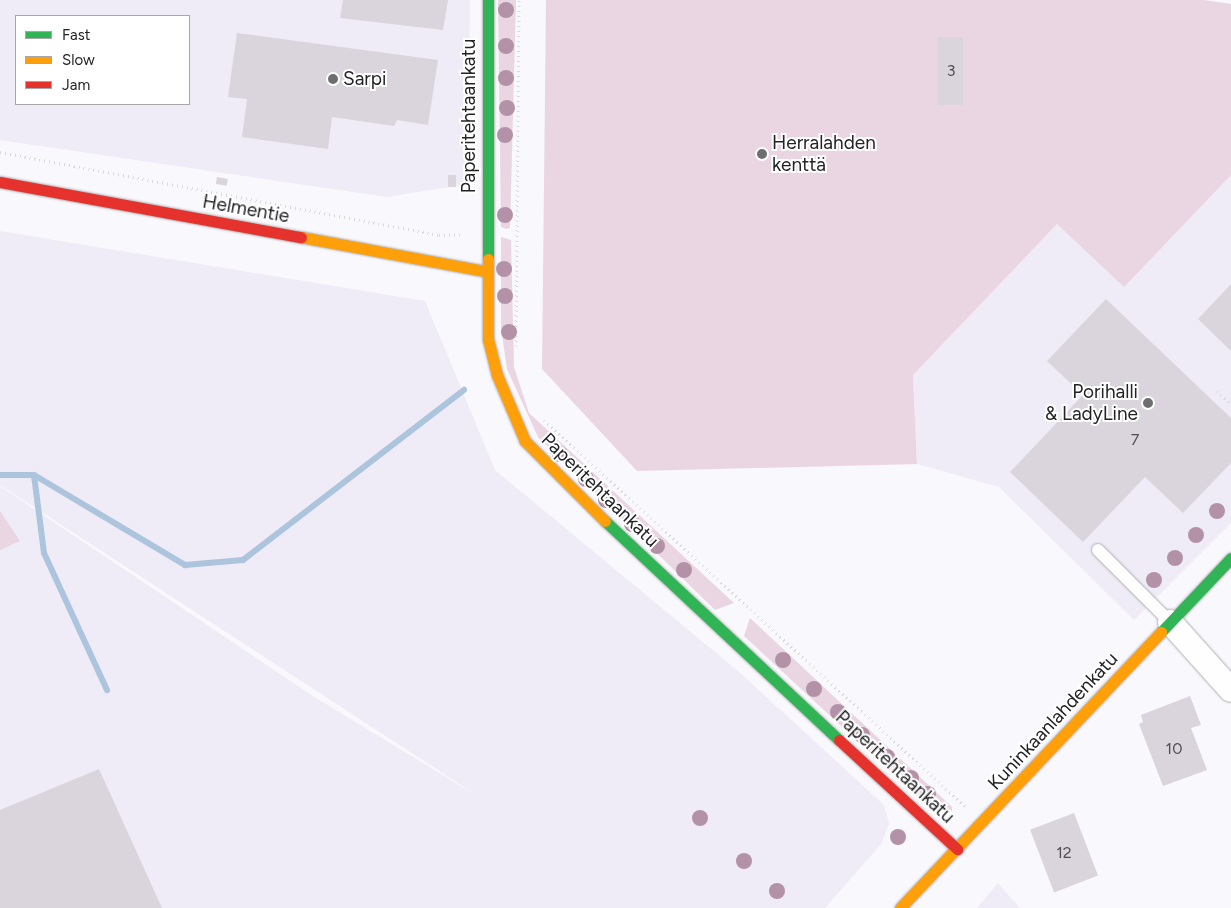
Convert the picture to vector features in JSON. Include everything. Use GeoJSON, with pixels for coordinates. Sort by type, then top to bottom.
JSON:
{"type":"FeatureCollection","features":[{"type":"Feature","properties":{"kind":"street","name":"Paperitehtaankatu"},"geometry":{"type":"LineString","coordinates":[[488,0],[486,234],[488,339],[497,375],[525,441],[545,466],[957,849]]}},
{"type":"Feature","properties":{"kind":"street","name":"Helmentie"},"geometry":{"type":"LineString","coordinates":[[0,182],[486,271]]}},
{"type":"Feature","properties":{"kind":"street","name":"Kuninkaanlahdenkatu"},"geometry":{"type":"LineString","coordinates":[[900,908],[1231,558]]}},
{"type":"Feature","properties":{"kind":"street"},"geometry":{"type":"LineString","coordinates":[[1170,622],[1231,690]]}},
{"type":"Feature","properties":{"kind":"lane"},"geometry":{"type":"LineString","coordinates":[[1098,550],[1170,622]]}},
{"type":"Feature","properties":{"kind":"path"},"geometry":{"type":"LineString","coordinates":[[517,352],[519,0]]}},
{"type":"Feature","properties":{"kind":"path"},"geometry":{"type":"LineString","coordinates":[[0,152],[439,236],[517,233]]}},
{"type":"Feature","properties":{"kind":"path"},"geometry":{"type":"LineString","coordinates":[[1217,391],[1231,404]]}},
{"type":"Feature","properties":{"kind":"path"},"geometry":{"type":"LineString","coordinates":[[537,411],[982,822]]}},
{"type":"Feature","properties":{"kind":"shaded area"},"geometry":{"type":"Polygon","coordinates":[[[0,0],[470,0],[468,184],[387,197],[0,140],[0,0]]]}},
{"type":"Feature","properties":{"kind":"shaded area"},"geometry":{"type":"Polygon","coordinates":[[[498,0],[516,0],[510,228],[506,229],[501,227],[498,0]]]}},
{"type":"Feature","properties":{"kind":"shaded area","name":"Herralahden kenttä"},"geometry":{"type":"Polygon","coordinates":[[[546,0],[1204,0],[1231,4],[1231,175],[1124,287],[1057,224],[913,375],[917,464],[637,471],[542,369],[546,0]]]}},
{"type":"Feature","properties":{"kind":"shaded area"},"geometry":{"type":"Polygon","coordinates":[[[1231,174],[1231,523],[1134,620],[999,487],[917,464],[913,375],[1057,224],[1231,174]]]}},
{"type":"Feature","properties":{"kind":"shaded area"},"geometry":{"type":"Polygon","coordinates":[[[0,231],[425,301],[495,470],[738,671],[884,805],[889,823],[882,843],[825,908],[0,908],[0,486],[316,698],[484,800],[0,485],[0,231]]]}},
{"type":"Feature","properties":{"kind":"shaded area"},"geometry":{"type":"Polygon","coordinates":[[[501,237],[511,240],[514,367],[529,413],[734,603],[715,610],[538,437],[507,369],[501,328],[501,237]]]}},
{"type":"Feature","properties":{"kind":"shaded area"},"geometry":{"type":"Polygon","coordinates":[[[0,511],[20,541],[0,550],[0,511]]]}},
{"type":"Feature","properties":{"kind":"shaded area"},"geometry":{"type":"Polygon","coordinates":[[[750,618],[952,807],[952,811],[923,802],[744,636],[750,618]]]}},
{"type":"Feature","properties":{"kind":"shaded area"},"geometry":{"type":"Polygon","coordinates":[[[998,883],[1020,908],[977,908],[998,883]]]}},
{"type":"Feature","properties":{"kind":"building"},"geometry":{"type":"Polygon","coordinates":[[[343,0],[448,0],[443,30],[340,18],[343,0]]]}},
{"type":"Feature","properties":{"kind":"building","name":"Sarpi"},"geometry":{"type":"Polygon","coordinates":[[[237,33],[438,60],[428,125],[397,120],[394,126],[332,117],[328,149],[242,137],[247,99],[228,97],[237,33]]]}},
{"type":"Feature","properties":{"kind":"building"},"geometry":{"type":"Polygon","coordinates":[[[938,37],[963,37],[963,105],[938,105],[938,37]]]}},
{"type":"Feature","properties":{"kind":"building"},"geometry":{"type":"Polygon","coordinates":[[[448,175],[456,175],[456,187],[448,187],[448,175]]]}},
{"type":"Feature","properties":{"kind":"building"},"geometry":{"type":"Polygon","coordinates":[[[217,177],[228,179],[227,186],[216,184],[217,177]]]}},
{"type":"Feature","properties":{"kind":"building"},"geometry":{"type":"Polygon","coordinates":[[[1231,284],[1231,351],[1198,319],[1231,284]]]}},
{"type":"Feature","properties":{"kind":"building"},"geometry":{"type":"Polygon","coordinates":[[[1106,299],[1231,418],[1231,463],[1183,513],[1145,477],[1083,542],[1010,472],[1083,395],[1047,361],[1106,299]]]}},
{"type":"Feature","properties":{"kind":"building"},"geometry":{"type":"Polygon","coordinates":[[[1190,696],[1201,725],[1191,728],[1207,770],[1163,786],[1139,724],[1143,722],[1141,715],[1190,696]]]}},
{"type":"Feature","properties":{"kind":"building"},"geometry":{"type":"Polygon","coordinates":[[[99,769],[162,908],[0,908],[0,810],[99,769]]]}},
{"type":"Feature","properties":{"kind":"building"},"geometry":{"type":"Polygon","coordinates":[[[1074,813],[1098,876],[1054,892],[1030,830],[1074,813]]]}},
{"type":"Feature","properties":{"kind":"waterway"},"geometry":{"type":"LineString","coordinates":[[0,475],[34,475],[185,565],[243,560],[464,390]]}},
{"type":"Feature","properties":{"kind":"waterway"},"geometry":{"type":"LineString","coordinates":[[34,475],[44,553],[107,690]]}},
{"type":"Feature","properties":{"kind":"traffic: fast"},"geometry":{"type":"LineString","coordinates":[[488,0],[488,259]]}},
{"type":"Feature","properties":{"kind":"traffic: fast"},"geometry":{"type":"LineString","coordinates":[[605,521],[839,740]]}},
{"type":"Feature","properties":{"kind":"traffic: fast"},"geometry":{"type":"LineString","coordinates":[[1161,632],[1231,558]]}},
{"type":"Feature","properties":{"kind":"traffic: slow"},"geometry":{"type":"LineString","coordinates":[[301,237],[485,271]]}},
{"type":"Feature","properties":{"kind":"traffic: slow"},"geometry":{"type":"LineString","coordinates":[[488,259],[488,339],[497,375],[525,441],[605,521]]}},
{"type":"Feature","properties":{"kind":"traffic: slow"},"geometry":{"type":"LineString","coordinates":[[900,908],[1161,632]]}},
{"type":"Feature","properties":{"kind":"traffic: jam"},"geometry":{"type":"LineString","coordinates":[[0,182],[301,237]]}},
{"type":"Feature","properties":{"kind":"traffic: jam"},"geometry":{"type":"LineString","coordinates":[[839,740],[957,849]]}},
{"type":"Feature","properties":{"kind":"place","name":"Sarpi"},"geometry":{"type":"Point","coordinates":[333,79]}},
{"type":"Feature","properties":{"kind":"place","name":"Herralahden kenttä"},"geometry":{"type":"Point","coordinates":[762,154]}},
{"type":"Feature","properties":{"kind":"place","name":"Porihalli & LadyLine"},"geometry":{"type":"Point","coordinates":[1148,403]}}]}
